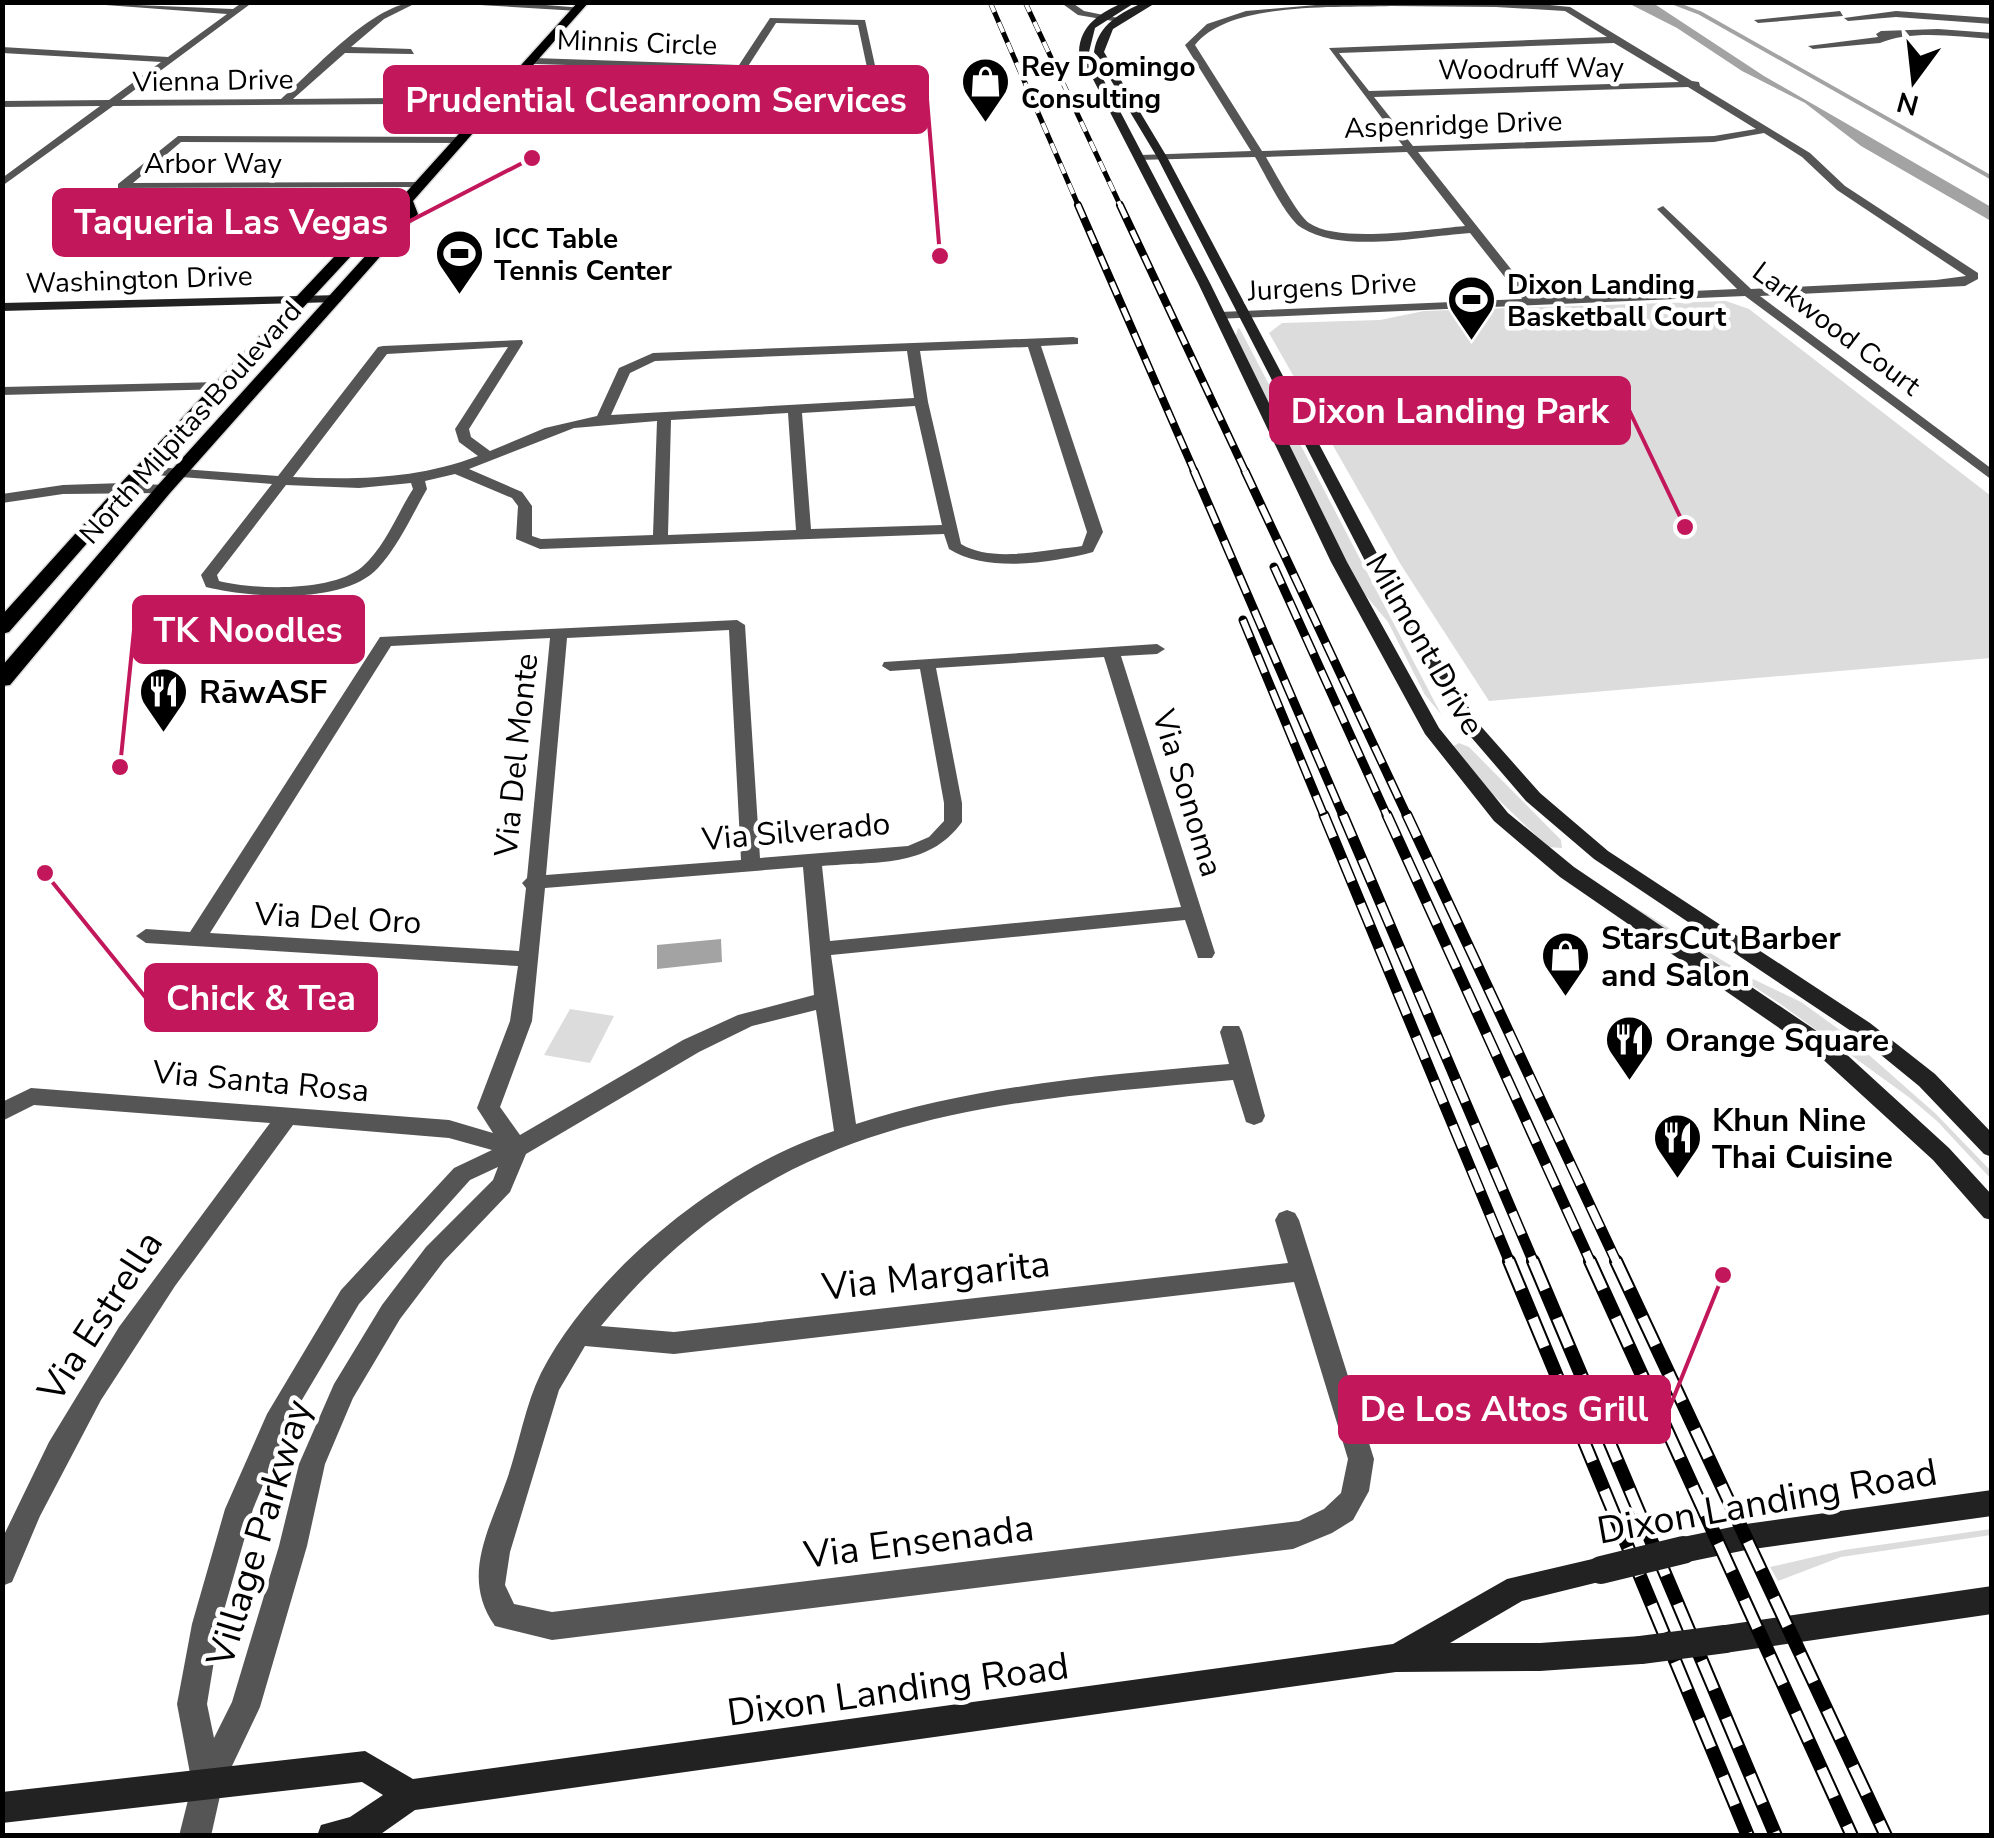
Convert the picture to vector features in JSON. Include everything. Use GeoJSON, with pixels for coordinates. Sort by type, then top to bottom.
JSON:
{"type":"FeatureCollection","features":[{"type":"Feature","properties":{"kind":"main road","name":"North Milpitas Boulevard"},"geometry":{"type":"LineString","coordinates":[[2,628],[126,487],[301,299],[386,210],[406,201],[422,184],[581,5]]}},
{"type":"Feature","properties":{"kind":"main road","name":"North Milpitas Boulevard"},"geometry":{"type":"LineString","coordinates":[[2,680],[164,489],[413,211],[406,201]]}},
{"type":"Feature","properties":{"kind":"street"},"geometry":{"type":"LineString","coordinates":[[69,2],[232,12]]}},
{"type":"Feature","properties":{"kind":"street"},"geometry":{"type":"LineString","coordinates":[[2,183],[249,2]]}},
{"type":"Feature","properties":{"kind":"street"},"geometry":{"type":"LineString","coordinates":[[282,102],[381,17],[414,2]]}},
{"type":"Feature","properties":{"kind":"street"},"geometry":{"type":"LineString","coordinates":[[433,2],[581,5]]}},
{"type":"Feature","properties":{"kind":"street"},"geometry":{"type":"LineString","coordinates":[[1064,2],[1081,13],[1119,19],[1153,2]]}},
{"type":"Feature","properties":{"kind":"street"},"geometry":{"type":"LineString","coordinates":[[1103,16],[1132,2]]}},
{"type":"Feature","properties":{"kind":"street"},"geometry":{"type":"LineString","coordinates":[[1813,46],[1884,38],[1818,2]]}},
{"type":"Feature","properties":{"kind":"street"},"geometry":{"type":"LineString","coordinates":[[1475,229],[1322,234],[1303,225],[1190,45],[1198,33],[1221,20],[1296,7],[1526,4],[1567,10],[1696,84],[1766,130]]}},
{"type":"Feature","properties":{"kind":"street"},"geometry":{"type":"LineString","coordinates":[[1758,20],[1896,14],[1992,20]]}},
{"type":"Feature","properties":{"kind":"street","name":"Milmont Drive"},"geometry":{"type":"LineString","coordinates":[[1103,16],[1086,33],[1084,52],[1141,158],[1339,562],[1432,730],[1502,817],[1568,872],[1825,1048],[1941,1154],[1992,1210]]}},
{"type":"Feature","properties":{"kind":"street","name":"Milmont Drive"},"geometry":{"type":"LineString","coordinates":[[1119,19],[1103,34],[1099,52],[1162,157],[1373,561],[1471,726],[1534,798],[1602,855],[1862,1028],[1927,1080],[1992,1148]]}},
{"type":"Feature","properties":{"kind":"street","name":"Minnis Circle"},"geometry":{"type":"LineString","coordinates":[[773,20],[862,22],[883,118],[706,122],[738,67],[773,20]]}},
{"type":"Feature","properties":{"kind":"street"},"geometry":{"type":"LineString","coordinates":[[1880,34],[1938,32],[1992,36]]}},
{"type":"Feature","properties":{"kind":"street"},"geometry":{"type":"LineString","coordinates":[[1531,302],[1332,50],[1616,40]]}},
{"type":"Feature","properties":{"kind":"street"},"geometry":{"type":"LineString","coordinates":[[2,50],[168,60]]}},
{"type":"Feature","properties":{"kind":"street"},"geometry":{"type":"LineString","coordinates":[[343,50],[411,52]]}},
{"type":"Feature","properties":{"kind":"street","name":"Minnis Circle"},"geometry":{"type":"LineString","coordinates":[[534,61],[738,67]]}},
{"type":"Feature","properties":{"kind":"street","name":"Woodruff Way"},"geometry":{"type":"LineString","coordinates":[[1366,94],[1696,84]]}},
{"type":"Feature","properties":{"kind":"street","name":"Vienna Drive"},"geometry":{"type":"LineString","coordinates":[[2,104],[423,97]]}},
{"type":"Feature","properties":{"kind":"street","name":"Aspenridge Drive"},"geometry":{"type":"LineString","coordinates":[[1141,158],[1406,146],[1714,139],[1766,130]]}},
{"type":"Feature","properties":{"kind":"street","name":"Jurgens Drive"},"geometry":{"type":"LineString","coordinates":[[1220,316],[1965,282],[1974,276],[1861,201],[1806,155],[1766,130]]}},
{"type":"Feature","properties":{"kind":"street","name":"Arbor Way"},"geometry":{"type":"LineString","coordinates":[[422,184],[122,186],[178,139],[462,140]]}},
{"type":"Feature","properties":{"kind":"street"},"geometry":{"type":"LineString","coordinates":[[2,164],[28,164]]}},
{"type":"Feature","properties":{"kind":"street","name":"Larkwood Court"},"geometry":{"type":"LineString","coordinates":[[1662,209],[1747,292],[1992,476]]}},
{"type":"Feature","properties":{"kind":"street","name":"Washington Drive"},"geometry":{"type":"LineString","coordinates":[[2,308],[337,298]]}},
{"type":"Feature","properties":{"kind":"street"},"geometry":{"type":"LineString","coordinates":[[602,419],[618,380],[643,359],[1073,341]]}},
{"type":"Feature","properties":{"kind":"street"},"geometry":{"type":"LineString","coordinates":[[417,478],[420,488],[372,567],[347,584],[253,591],[212,584],[209,575],[383,350],[517,342],[462,429],[464,439],[484,454]]}},
{"type":"Feature","properties":{"kind":"street"},"geometry":{"type":"LineString","coordinates":[[914,347],[947,528],[962,554],[978,557],[1076,552],[1088,548],[1094,540],[1033,342]]}},
{"type":"Feature","properties":{"kind":"street"},"geometry":{"type":"LineString","coordinates":[[2,391],[220,386]]}},
{"type":"Feature","properties":{"kind":"street"},"geometry":{"type":"LineString","coordinates":[[142,470],[282,478],[417,478],[454,468],[548,430],[602,419],[921,402]]}},
{"type":"Feature","properties":{"kind":"street"},"geometry":{"type":"LineString","coordinates":[[795,408],[804,534]]}},
{"type":"Feature","properties":{"kind":"street"},"geometry":{"type":"LineString","coordinates":[[660,540],[664,415]]}},
{"type":"Feature","properties":{"kind":"street"},"geometry":{"type":"LineString","coordinates":[[454,468],[517,494],[525,506],[524,539],[540,544],[947,528]]}},
{"type":"Feature","properties":{"kind":"street"},"geometry":{"type":"LineString","coordinates":[[2,499],[41,490],[164,489]]}},
{"type":"Feature","properties":{"kind":"street"},"geometry":{"type":"LineString","coordinates":[[196,940],[386,640],[737,626],[751,864]]}},
{"type":"Feature","properties":{"kind":"street","name":"Via Del Monte"},"geometry":{"type":"LineString","coordinates":[[517,1148],[488,1108],[520,1021],[558,632]]}},
{"type":"Feature","properties":{"kind":"street"},"geometry":{"type":"LineString","coordinates":[[890,666],[1157,649]]}},
{"type":"Feature","properties":{"kind":"street","name":"Via Sonoma"},"geometry":{"type":"LineString","coordinates":[[1111,652],[1205,953]]}},
{"type":"Feature","properties":{"kind":"street","name":"Via Silverado"},"geometry":{"type":"LineString","coordinates":[[532,884],[910,852],[936,840],[953,822],[926,663]]}},
{"type":"Feature","properties":{"kind":"street"},"geometry":{"type":"LineString","coordinates":[[812,859],[825,1000],[846,1134]]}},
{"type":"Feature","properties":{"kind":"street"},"geometry":{"type":"LineString","coordinates":[[820,949],[1192,913]]}},
{"type":"Feature","properties":{"kind":"street","name":"Via Del Oro"},"geometry":{"type":"LineString","coordinates":[[146,936],[527,959]]}},
{"type":"Feature","properties":{"kind":"street"},"geometry":{"type":"LineString","coordinates":[[517,1148],[691,1046],[746,1020],[825,1000]]}},
{"type":"Feature","properties":{"kind":"street"},"geometry":{"type":"LineString","coordinates":[[1231,1032],[1254,1116]]}},
{"type":"Feature","properties":{"kind":"street"},"geometry":{"type":"LineString","coordinates":[[577,1335],[643,1261],[692,1218],[776,1162],[846,1134],[1005,1092],[1241,1072]]}},
{"type":"Feature","properties":{"kind":"street","name":"Via Santa Rosa"},"geometry":{"type":"LineString","coordinates":[[2,1113],[30,1096],[449,1129],[517,1148]]}},
{"type":"Feature","properties":{"kind":"street","name":"Via Estrella"},"geometry":{"type":"LineString","coordinates":[[2,1573],[114,1352],[288,1116]]}},
{"type":"Feature","properties":{"kind":"street","name":"Village Parkway"},"geometry":{"type":"LineString","coordinates":[[207,1784],[192,1704],[206,1624],[239,1510],[280,1414],[350,1297],[462,1174],[517,1148]]}},
{"type":"Feature","properties":{"kind":"street","name":"Village Parkway"},"geometry":{"type":"LineString","coordinates":[[207,1784],[245,1707],[294,1546],[312,1464],[343,1392],[390,1312],[435,1254],[502,1186],[517,1148]]}},
{"type":"Feature","properties":{"kind":"street"},"geometry":{"type":"LineString","coordinates":[[1287,1220],[1302,1271]]}},
{"type":"Feature","properties":{"kind":"street","name":"Via Margarita"},"geometry":{"type":"LineString","coordinates":[[577,1335],[674,1343],[1302,1271]]}},
{"type":"Feature","properties":{"kind":"street","name":"Via Ensenada"},"geometry":{"type":"LineString","coordinates":[[577,1335],[549,1383],[493,1562],[491,1594],[505,1616],[552,1626],[1293,1536],[1341,1516],[1360,1488],[1361,1459],[1302,1271]]}},
{"type":"Feature","properties":{"kind":"street","name":"Dixon Landing Road"},"geometry":{"type":"LineString","coordinates":[[1396,1658],[1517,1589],[1746,1537],[1992,1503]]}},
{"type":"Feature","properties":{"kind":"street","name":"Dixon Landing Road"},"geometry":{"type":"LineString","coordinates":[[332,1836],[356,1832],[410,1795],[1396,1658],[1540,1657],[1642,1650],[1992,1600]]}},
{"type":"Feature","properties":{"kind":"street"},"geometry":{"type":"LineString","coordinates":[[2,1808],[365,1766],[410,1795]]}},
{"type":"Feature","properties":{"kind":"street"},"geometry":{"type":"LineString","coordinates":[[195,1836],[207,1784]]}},
{"type":"Feature","properties":{"kind":"shaded area"},"geometry":{"type":"Polygon","coordinates":[[[1628,3],[1656,5],[1764,76],[1991,207],[1991,221],[1861,146],[1805,103],[1742,71],[1677,28],[1628,3]]]}},
{"type":"Feature","properties":{"kind":"shaded area"},"geometry":{"type":"Polygon","coordinates":[[[1726,301],[1749,309],[1991,496],[1991,658],[1489,701],[1401,565],[1269,333],[1282,323],[1380,320],[1424,311],[1726,301]]]}},
{"type":"Feature","properties":{"kind":"shaded area"},"geometry":{"type":"Polygon","coordinates":[[[1238,328],[1441,714],[1425,695],[1388,622],[1356,584],[1235,338],[1238,328]]]}},
{"type":"Feature","properties":{"kind":"shaded area"},"geometry":{"type":"Polygon","coordinates":[[[1459,743],[1469,747],[1561,840],[1562,848],[1548,847],[1484,786],[1452,747],[1459,743]]]}},
{"type":"Feature","properties":{"kind":"shaded area"},"geometry":{"type":"Polygon","coordinates":[[[1595,883],[1753,979],[1801,1002],[1844,1033],[1936,1114],[1991,1171],[1991,1179],[1910,1098],[1779,1003],[1595,883]]]}},
{"type":"Feature","properties":{"kind":"shaded area"},"geometry":{"type":"Polygon","coordinates":[[[721,939],[722,962],[657,969],[657,945],[721,939]]]}},
{"type":"Feature","properties":{"kind":"shaded area"},"geometry":{"type":"Polygon","coordinates":[[[570,1009],[614,1016],[590,1063],[544,1055],[570,1009]]]}},
{"type":"Feature","properties":{"kind":"shaded area"},"geometry":{"type":"Polygon","coordinates":[[[1991,1529],[1991,1535],[1841,1557],[1778,1581],[1770,1567],[1844,1550],[1991,1529]]]}},
{"type":"Feature","properties":{"kind":"waterway"},"geometry":{"type":"LineString","coordinates":[[1671,2],[1700,13],[1992,178]]}},
{"type":"Feature","properties":{"kind":"railway"},"geometry":{"type":"LineString","coordinates":[[990,2],[1079,207]]}},
{"type":"Feature","properties":{"kind":"railway"},"geometry":{"type":"LineString","coordinates":[[1025,2],[1121,207]]}},
{"type":"Feature","properties":{"kind":"railway"},"geometry":{"type":"LineString","coordinates":[[1078,205],[1195,473]]}},
{"type":"Feature","properties":{"kind":"railway"},"geometry":{"type":"LineString","coordinates":[[1120,205],[1246,473]]}},
{"type":"Feature","properties":{"kind":"railway"},"geometry":{"type":"LineString","coordinates":[[1194,471],[1344,818]]}},
{"type":"Feature","properties":{"kind":"railway"},"geometry":{"type":"LineString","coordinates":[[1245,471],[1408,818]]}},
{"type":"Feature","properties":{"kind":"railway"},"geometry":{"type":"LineString","coordinates":[[1274,567],[1388,818]]}},
{"type":"Feature","properties":{"kind":"railway"},"geometry":{"type":"LineString","coordinates":[[1243,620],[1325,818]]}},
{"type":"Feature","properties":{"kind":"railway"},"geometry":{"type":"LineString","coordinates":[[1324,815],[1510,1263]]}},
{"type":"Feature","properties":{"kind":"railway"},"geometry":{"type":"LineString","coordinates":[[1343,815],[1534,1263]]}},
{"type":"Feature","properties":{"kind":"railway"},"geometry":{"type":"LineString","coordinates":[[1387,815],[1591,1263]]}},
{"type":"Feature","properties":{"kind":"railway"},"geometry":{"type":"LineString","coordinates":[[1407,815],[1617,1263]]}},
{"type":"Feature","properties":{"kind":"railway"},"geometry":{"type":"LineString","coordinates":[[1509,1261],[1748,1836]]}},
{"type":"Feature","properties":{"kind":"railway"},"geometry":{"type":"LineString","coordinates":[[1533,1261],[1776,1836]]}},
{"type":"Feature","properties":{"kind":"railway"},"geometry":{"type":"LineString","coordinates":[[1590,1261],[1852,1836]]}},
{"type":"Feature","properties":{"kind":"railway"},"geometry":{"type":"LineString","coordinates":[[1616,1261],[1886,1836]]}},
{"type":"Feature","properties":{"kind":"place","name":"Rey Domingo Consulting"},"geometry":{"type":"Point","coordinates":[986,124]}},
{"type":"Feature","properties":{"kind":"place","name":"Taqueria Las Vegas"},"geometry":{"type":"Point","coordinates":[532,158]}},
{"type":"Feature","properties":{"kind":"place","name":"Prudential Cleanroom Services"},"geometry":{"type":"Point","coordinates":[940,256]}},
{"type":"Feature","properties":{"kind":"place","name":"ICC Table Tennis Center"},"geometry":{"type":"Point","coordinates":[459,296]}},
{"type":"Feature","properties":{"kind":"place","name":"Dixon Landing Basketball Court"},"geometry":{"type":"Point","coordinates":[1472,342]}},
{"type":"Feature","properties":{"kind":"place","name":"Dixon Landing Park"},"geometry":{"type":"Point","coordinates":[1685,527]}},
{"type":"Feature","properties":{"kind":"place","name":"RāwASF"},"geometry":{"type":"Point","coordinates":[164,734]}},
{"type":"Feature","properties":{"kind":"place","name":"TK Noodles"},"geometry":{"type":"Point","coordinates":[120,767]}},
{"type":"Feature","properties":{"kind":"place","name":"Chick & Tea"},"geometry":{"type":"Point","coordinates":[45,873]}},
{"type":"Feature","properties":{"kind":"place","name":"StarsCut Barber and Salon"},"geometry":{"type":"Point","coordinates":[1566,998]}},
{"type":"Feature","properties":{"kind":"place","name":"Orange Square"},"geometry":{"type":"Point","coordinates":[1630,1082]}},
{"type":"Feature","properties":{"kind":"place","name":"Khun Nine Thai Cuisine"},"geometry":{"type":"Point","coordinates":[1677,1180]}},
{"type":"Feature","properties":{"kind":"place","name":"De Los Altos Grill"},"geometry":{"type":"Point","coordinates":[1723,1275]}}]}
